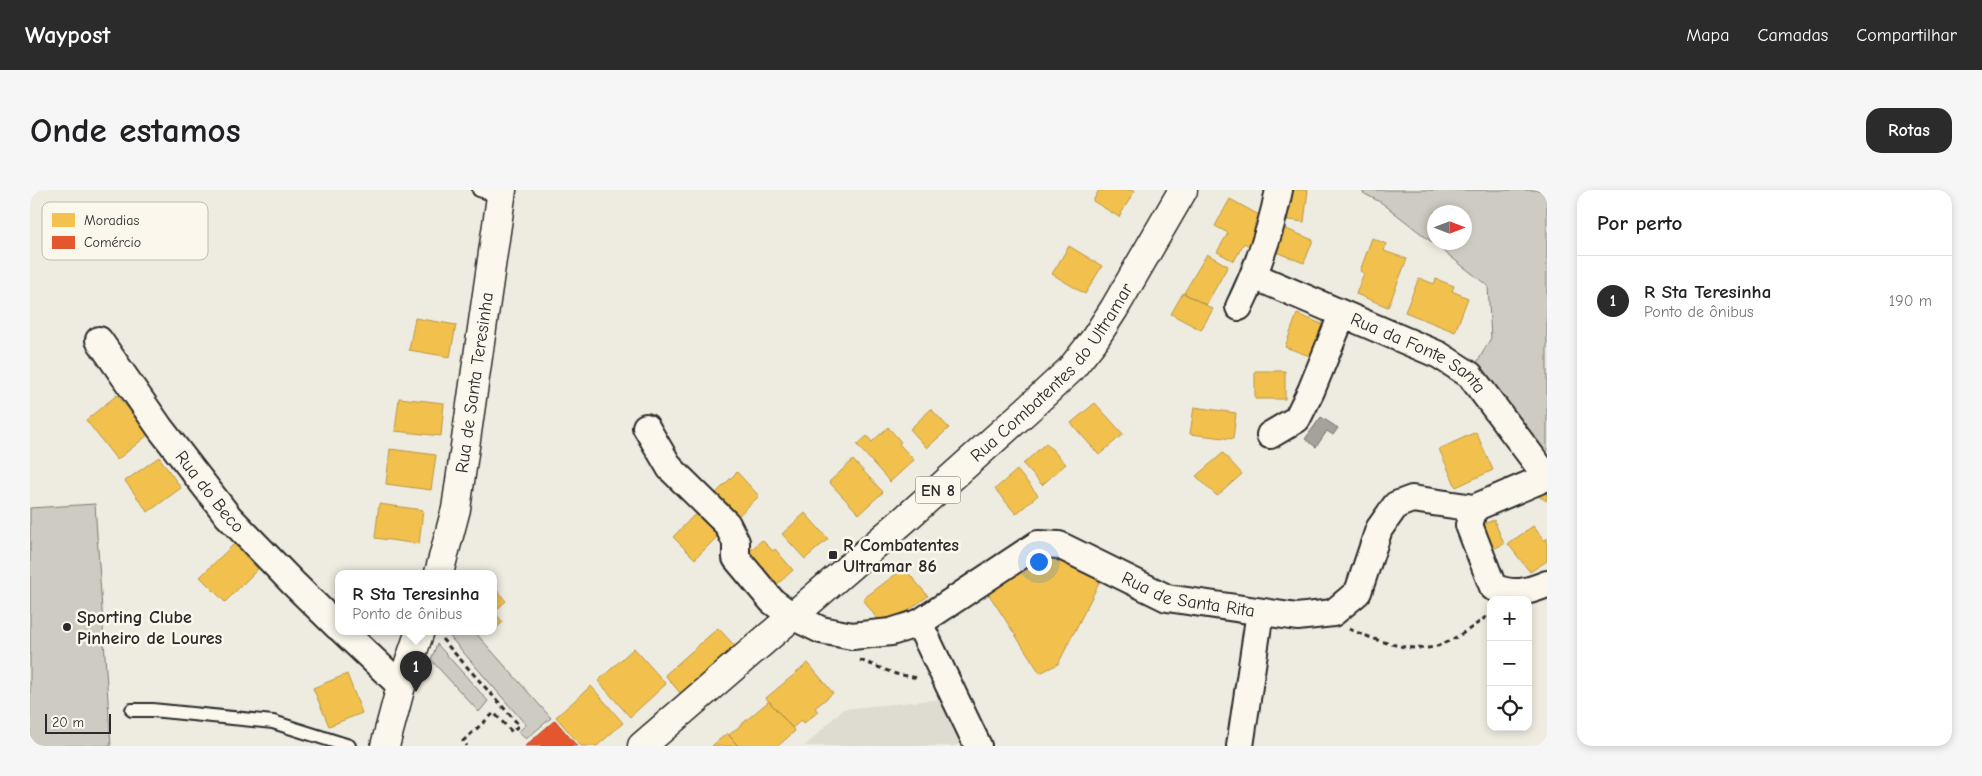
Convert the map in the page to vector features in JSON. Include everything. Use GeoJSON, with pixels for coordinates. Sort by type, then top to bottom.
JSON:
{"type":"FeatureCollection","features":[{"type":"Feature","properties":{"kind":"main road","name":"Rua Combatentes do Ultramar"},"geometry":{"type":"LineString","coordinates":[[642,746],[904,520],[1070,369],[1094,340],[1114,309],[1183,190]]}},
{"type":"Feature","properties":{"kind":"main road","name":"Rua de Santa Teresinha"},"geometry":{"type":"LineString","coordinates":[[440,570],[456,509],[494,192]]}},
{"type":"Feature","properties":{"kind":"main road"},"geometry":{"type":"LineString","coordinates":[[384,746],[401,686],[429,635]]}},
{"type":"Feature","properties":{"kind":"street"},"geometry":{"type":"LineString","coordinates":[[1239,308],[1254,276],[1274,214],[1277,191]]}},
{"type":"Feature","properties":{"kind":"street","name":"Rua da Fonte Santa"},"geometry":{"type":"LineString","coordinates":[[1254,276],[1439,355],[1470,375],[1547,477]]}},
{"type":"Feature","properties":{"kind":"street"},"geometry":{"type":"LineString","coordinates":[[1270,435],[1297,419],[1342,315]]}},
{"type":"Feature","properties":{"kind":"street","name":"Rua do Beco"},"geometry":{"type":"LineString","coordinates":[[99,340],[160,428],[228,516],[335,623]]}},
{"type":"Feature","properties":{"kind":"street","name":"Rua de Santa Rita"},"geometry":{"type":"LineString","coordinates":[[646,427],[670,468],[727,524],[736,542],[736,558],[772,601],[792,616],[821,630],[852,636],[891,632],[919,623],[1038,544],[1059,545],[1167,598],[1297,617],[1333,613]]}},
{"type":"Feature","properties":{"kind":"street"},"geometry":{"type":"LineString","coordinates":[[1333,613],[1358,592],[1379,529],[1396,505],[1412,499],[1474,508],[1547,477]]}},
{"type":"Feature","properties":{"kind":"street"},"geometry":{"type":"LineString","coordinates":[[1474,508],[1469,525],[1493,587],[1508,593],[1530,590],[1547,584]]}},
{"type":"Feature","properties":{"kind":"street"},"geometry":{"type":"LineString","coordinates":[[1240,746],[1260,612]]}},
{"type":"Feature","properties":{"kind":"street"},"geometry":{"type":"LineString","coordinates":[[919,623],[978,746]]}},
{"type":"Feature","properties":{"kind":"street"},"geometry":{"type":"LineString","coordinates":[[347,635],[401,686]]}},
{"type":"Feature","properties":{"kind":"lane"},"geometry":{"type":"LineString","coordinates":[[132,710],[152,710],[273,722],[349,746]]}},
{"type":"Feature","properties":{"kind":"path"},"geometry":{"type":"LineString","coordinates":[[1333,613],[1347,629],[1371,638],[1398,646],[1428,648],[1471,629],[1487,616]]}},
{"type":"Feature","properties":{"kind":"path"},"geometry":{"type":"LineString","coordinates":[[431,635],[519,725],[512,732],[494,713],[463,742],[467,746]]}},
{"type":"Feature","properties":{"kind":"path"},"geometry":{"type":"LineString","coordinates":[[857,659],[896,674],[908,675],[933,683],[946,679]]}},
{"type":"Feature","properties":{"kind":"shaded area"},"geometry":{"type":"Polygon","coordinates":[[[1363,190],[1547,190],[1547,477],[1470,375],[1491,338],[1488,286],[1442,250],[1472,250],[1472,205],[1427,205],[1427,238],[1382,203],[1363,193],[1363,190]]]}},
{"type":"Feature","properties":{"kind":"shaded area"},"geometry":{"type":"Polygon","coordinates":[[[1321,417],[1338,428],[1333,435],[1327,431],[1316,447],[1305,439],[1321,417]]]}},
{"type":"Feature","properties":{"kind":"shaded area","name":"Sporting Clube Pinheiro de Loures"},"geometry":{"type":"Polygon","coordinates":[[[95,504],[111,746],[30,746],[30,508],[95,504]]]}},
{"type":"Feature","properties":{"kind":"shaded area"},"geometry":{"type":"Polygon","coordinates":[[[448,635],[478,635],[551,718],[526,739],[518,732],[526,725],[448,635]]]}},
{"type":"Feature","properties":{"kind":"shaded area"},"geometry":{"type":"Polygon","coordinates":[[[437,644],[488,701],[479,712],[431,660],[437,644]]]}},
{"type":"Feature","properties":{"kind":"shaded area"},"geometry":{"type":"Polygon","coordinates":[[[942,699],[960,743],[955,746],[805,746],[843,709],[942,699]]]}},
{"type":"Feature","properties":{"kind":"building: Moradias"},"geometry":{"type":"Polygon","coordinates":[[[1099,190],[1135,190],[1119,217],[1093,201],[1099,190]]]}},
{"type":"Feature","properties":{"kind":"building: Moradias"},"geometry":{"type":"Polygon","coordinates":[[[1285,190],[1308,190],[1304,222],[1281,219],[1285,190]]]}},
{"type":"Feature","properties":{"kind":"building: Moradias"},"geometry":{"type":"Polygon","coordinates":[[[1230,199],[1259,215],[1254,225],[1260,228],[1255,249],[1244,243],[1234,261],[1217,252],[1228,233],[1215,226],[1230,199]]]}},
{"type":"Feature","properties":{"kind":"building: Moradias"},"geometry":{"type":"Polygon","coordinates":[[[1279,226],[1313,240],[1304,263],[1273,251],[1279,226]]]}},
{"type":"Feature","properties":{"kind":"building: Moradias"},"geometry":{"type":"Polygon","coordinates":[[[1372,238],[1386,244],[1384,251],[1407,259],[1388,307],[1356,294],[1364,273],[1360,271],[1372,238]]]}},
{"type":"Feature","properties":{"kind":"building: Moradias"},"geometry":{"type":"Polygon","coordinates":[[[1069,246],[1102,266],[1085,294],[1052,274],[1069,246]]]}},
{"type":"Feature","properties":{"kind":"building: Moradias"},"geometry":{"type":"Polygon","coordinates":[[[1207,254],[1228,266],[1206,305],[1184,293],[1207,254]]]}},
{"type":"Feature","properties":{"kind":"building: Moradias"},"geometry":{"type":"Polygon","coordinates":[[[1419,278],[1434,284],[1436,279],[1454,286],[1452,291],[1468,298],[1455,332],[1405,312],[1419,278]]]}},
{"type":"Feature","properties":{"kind":"building: Moradias"},"geometry":{"type":"Polygon","coordinates":[[[1183,293],[1213,309],[1201,330],[1171,314],[1183,293]]]}},
{"type":"Feature","properties":{"kind":"building: Moradias"},"geometry":{"type":"Polygon","coordinates":[[[1297,314],[1327,326],[1315,358],[1285,347],[1297,314]]]}},
{"type":"Feature","properties":{"kind":"building: Moradias"},"geometry":{"type":"Polygon","coordinates":[[[415,318],[456,325],[450,357],[409,350],[415,318]]]}},
{"type":"Feature","properties":{"kind":"building: Moradias"},"geometry":{"type":"Polygon","coordinates":[[[1255,371],[1285,371],[1285,399],[1255,399],[1255,371]]]}},
{"type":"Feature","properties":{"kind":"building: Moradias"},"geometry":{"type":"Polygon","coordinates":[[[117,395],[149,434],[117,460],[86,420],[117,395]]]}},
{"type":"Feature","properties":{"kind":"building: Moradias"},"geometry":{"type":"Polygon","coordinates":[[[399,398],[444,403],[441,436],[395,431],[399,398]]]}},
{"type":"Feature","properties":{"kind":"building: Moradias"},"geometry":{"type":"Polygon","coordinates":[[[1095,403],[1123,434],[1099,455],[1071,423],[1095,403]]]}},
{"type":"Feature","properties":{"kind":"building: Moradias"},"geometry":{"type":"Polygon","coordinates":[[[1194,407],[1236,413],[1233,439],[1190,434],[1194,407]]]}},
{"type":"Feature","properties":{"kind":"building: Moradias"},"geometry":{"type":"Polygon","coordinates":[[[931,409],[949,428],[927,448],[910,429],[931,409]]]}},
{"type":"Feature","properties":{"kind":"building: Moradias"},"geometry":{"type":"Polygon","coordinates":[[[888,427],[901,442],[899,444],[914,460],[890,482],[857,445],[867,436],[872,442],[888,427]]]}},
{"type":"Feature","properties":{"kind":"building: Moradias"},"geometry":{"type":"Polygon","coordinates":[[[1476,432],[1493,470],[1456,487],[1439,449],[1476,432]]]}},
{"type":"Feature","properties":{"kind":"building: Moradias"},"geometry":{"type":"Polygon","coordinates":[[[1046,443],[1066,464],[1042,485],[1023,464],[1046,443]]]}},
{"type":"Feature","properties":{"kind":"building: Moradias"},"geometry":{"type":"Polygon","coordinates":[[[390,449],[436,455],[431,490],[386,484],[390,449]]]}},
{"type":"Feature","properties":{"kind":"building: Moradias"},"geometry":{"type":"Polygon","coordinates":[[[1223,453],[1242,474],[1217,496],[1196,476],[1223,453]]]}},
{"type":"Feature","properties":{"kind":"building: Moradias"},"geometry":{"type":"Polygon","coordinates":[[[159,457],[181,488],[148,512],[125,481],[159,457]]]}},
{"type":"Feature","properties":{"kind":"building: Moradias"},"geometry":{"type":"Polygon","coordinates":[[[853,460],[883,492],[859,514],[829,482],[853,460]]]}},
{"type":"Feature","properties":{"kind":"building: Moradias"},"geometry":{"type":"Polygon","coordinates":[[[1017,470],[1038,495],[1016,514],[995,489],[1017,470]]]}},
{"type":"Feature","properties":{"kind":"building: Moradias"},"geometry":{"type":"Polygon","coordinates":[[[737,472],[759,496],[733,521],[711,498],[737,472]]]}},
{"type":"Feature","properties":{"kind":"building: Moradias"},"geometry":{"type":"Polygon","coordinates":[[[1541,491],[1547,494],[1547,501],[1536,495],[1541,491]]]}},
{"type":"Feature","properties":{"kind":"building: Moradias"},"geometry":{"type":"Polygon","coordinates":[[[379,504],[423,510],[419,544],[375,538],[379,504]]]}},
{"type":"Feature","properties":{"kind":"building: Moradias"},"geometry":{"type":"Polygon","coordinates":[[[699,510],[721,533],[695,559],[673,537],[699,510]]]}},
{"type":"Feature","properties":{"kind":"building: Moradias"},"geometry":{"type":"Polygon","coordinates":[[[805,513],[828,539],[805,559],[782,534],[805,513]]]}},
{"type":"Feature","properties":{"kind":"building: Moradias"},"geometry":{"type":"Polygon","coordinates":[[[1494,520],[1504,544],[1484,553],[1473,528],[1494,520]]]}},
{"type":"Feature","properties":{"kind":"building: Moradias"},"geometry":{"type":"Polygon","coordinates":[[[1533,526],[1545,541],[1547,538],[1547,561],[1530,572],[1508,544],[1533,526]]]}},
{"type":"Feature","properties":{"kind":"building: Moradias"},"geometry":{"type":"Polygon","coordinates":[[[762,540],[773,551],[775,549],[793,570],[770,591],[741,559],[762,540]]]}},
{"type":"Feature","properties":{"kind":"building: Moradias"},"geometry":{"type":"Polygon","coordinates":[[[234,544],[258,569],[225,602],[200,577],[234,544]]]}},
{"type":"Feature","properties":{"kind":"building: Moradias"},"geometry":{"type":"Polygon","coordinates":[[[1048,556],[1100,581],[1058,664],[1040,673],[988,593],[1048,556]]]}},
{"type":"Feature","properties":{"kind":"building: Moradias"},"geometry":{"type":"Polygon","coordinates":[[[904,568],[928,596],[899,617],[877,619],[863,599],[904,568]]]}},
{"type":"Feature","properties":{"kind":"building: Moradias"},"geometry":{"type":"Polygon","coordinates":[[[497,590],[506,601],[497,609],[497,590]]]}},
{"type":"Feature","properties":{"kind":"building: Moradias"},"geometry":{"type":"Polygon","coordinates":[[[497,615],[503,622],[497,627],[497,615]]]}},
{"type":"Feature","properties":{"kind":"building: Moradias"},"geometry":{"type":"Polygon","coordinates":[[[718,628],[735,646],[681,694],[665,675],[718,628]]]}},
{"type":"Feature","properties":{"kind":"building: Moradias"},"geometry":{"type":"Polygon","coordinates":[[[634,648],[666,684],[630,717],[598,681],[634,648]]]}},
{"type":"Feature","properties":{"kind":"building: Moradias"},"geometry":{"type":"Polygon","coordinates":[[[808,663],[833,693],[815,708],[818,712],[804,723],[802,720],[792,728],[766,698],[808,663]]]}},
{"type":"Feature","properties":{"kind":"building: Moradias"},"geometry":{"type":"Polygon","coordinates":[[[347,674],[362,713],[329,726],[313,688],[347,674]]]}},
{"type":"Feature","properties":{"kind":"building: Moradias"},"geometry":{"type":"Polygon","coordinates":[[[591,686],[623,723],[597,746],[581,746],[556,717],[591,686]]]}},
{"type":"Feature","properties":{"kind":"building: Moradias"},"geometry":{"type":"Polygon","coordinates":[[[769,701],[795,731],[778,746],[738,746],[729,735],[769,701]]]}},
{"type":"Feature","properties":{"kind":"building: Moradias"},"geometry":{"type":"Polygon","coordinates":[[[727,733],[738,746],[712,746],[727,733]]]}},
{"type":"Feature","properties":{"kind":"building: Comércio"},"geometry":{"type":"Polygon","coordinates":[[[555,720],[577,746],[525,746],[555,720]]]}},
{"type":"Feature","properties":{"kind":"place","name":"R Combatentes Ultramar 86"},"geometry":{"type":"Point","coordinates":[833,555]}},
{"type":"Feature","properties":{"kind":"place","name":"Sporting Clube Pinheiro de Loures"},"geometry":{"type":"Point","coordinates":[67,627]}},
{"type":"Feature","properties":{"kind":"place","name":"R Sta Teresinha"},"geometry":{"type":"Point","coordinates":[416,692]}}]}
